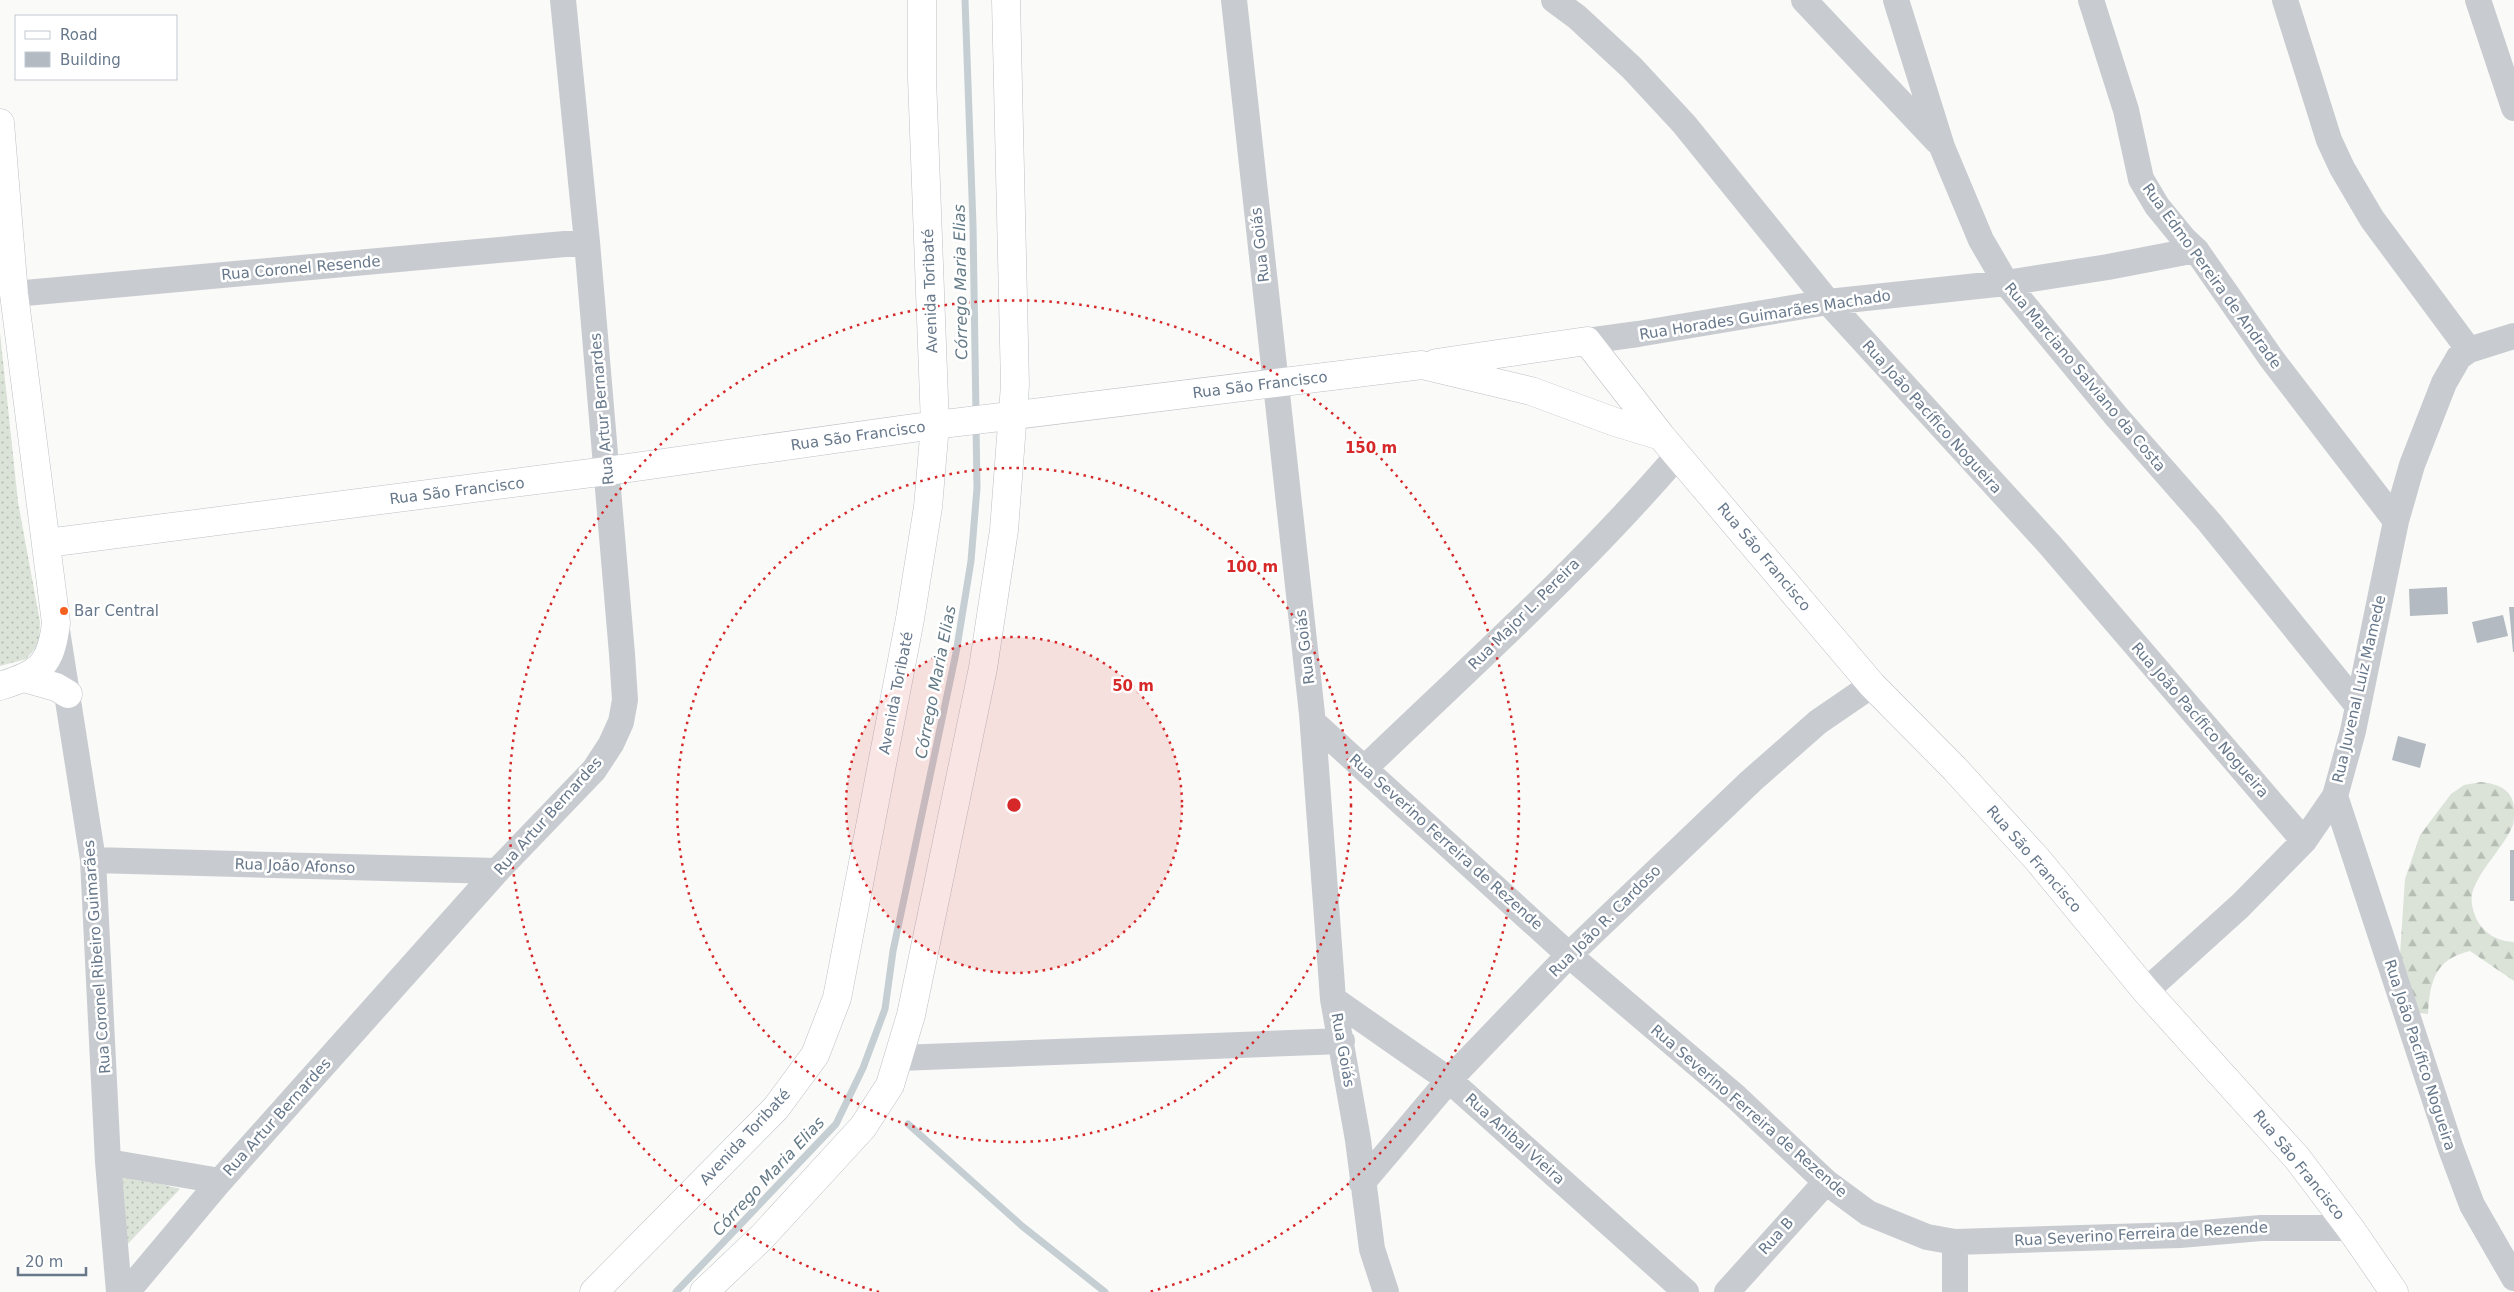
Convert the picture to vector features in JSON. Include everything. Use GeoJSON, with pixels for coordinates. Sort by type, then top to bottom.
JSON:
{"type":"FeatureCollection","features":[{"type":"Feature","properties":{"kind":"street","name":"Rua Artur Bernardes"},"geometry":{"type":"LineString","coordinates":[[127,1292],[220,1181],[497,871],[594,770],[621,722],[625,700],[607,471],[563,0]]}},
{"type":"Feature","properties":{"kind":"street","name":"Avenida Toribaté"},"geometry":{"type":"LineString","coordinates":[[594,1292],[776,1108],[815,1054],[837,998],[910,620],[943,424],[922,78],[922,0]]}},
{"type":"Feature","properties":{"kind":"street"},"geometry":{"type":"LineString","coordinates":[[704,1292],[762,1237],[864,1127],[890,1085],[900,1058],[911,1015],[983,668],[1004,530],[1006,417],[1006,0]]}},
{"type":"Feature","properties":{"kind":"street","name":"Rua Goiás"},"geometry":{"type":"LineString","coordinates":[[1234,0],[1274,383],[1313,722],[1334,999],[1342,1041],[1372,1249],[1386,1292]]}},
{"type":"Feature","properties":{"kind":"street","name":"Rua João Pacífico Nogueira"},"geometry":{"type":"LineString","coordinates":[[1554,0],[1577,17],[1632,68],[1684,124],[1828,302],[2050,544],[2304,841]]}},
{"type":"Feature","properties":{"kind":"street"},"geometry":{"type":"LineString","coordinates":[[1804,0],[1942,147]]}},
{"type":"Feature","properties":{"kind":"street","name":"Rua Marciano Salviano da Costa"},"geometry":{"type":"LineString","coordinates":[[1896,0],[1942,147],[1981,240],[2006,283],[2116,416],[2216,531],[2358,706]]}},
{"type":"Feature","properties":{"kind":"street","name":"Rua Edmo Pereira de Andrade"},"geometry":{"type":"LineString","coordinates":[[2091,0],[2126,110],[2141,179],[2157,206],[2184,240],[2196,250],[2271,358],[2396,521]]}},
{"type":"Feature","properties":{"kind":"street"},"geometry":{"type":"LineString","coordinates":[[2285,0],[2329,140],[2342,168],[2372,219],[2469,350],[2514,336]]}},
{"type":"Feature","properties":{"kind":"street"},"geometry":{"type":"LineString","coordinates":[[2478,0],[2514,108]]}},
{"type":"Feature","properties":{"kind":"street"},"geometry":{"type":"LineString","coordinates":[[0,123],[14,294],[56,623],[52,650],[47,659],[12,682]]}},
{"type":"Feature","properties":{"kind":"street","name":"Rua Coronel Resende"},"geometry":{"type":"LineString","coordinates":[[14,294],[587,242]]}},
{"type":"Feature","properties":{"kind":"street","name":"Rua Horades Guimarães Machado"},"geometry":{"type":"LineString","coordinates":[[1422,365],[1655,332],[1828,302],[2006,283],[2108,267],[2196,250]]}},
{"type":"Feature","properties":{"kind":"street","name":"Rua São Francisco"},"geometry":{"type":"LineString","coordinates":[[1587,341],[1670,446],[1872,685],[1954,769],[2037,859],[2146,991],[2297,1158],[2350,1228],[2394,1292]]}},
{"type":"Feature","properties":{"kind":"street","name":"Rua Juvenal Luiz Mamede"},"geometry":{"type":"LineString","coordinates":[[2146,991],[2240,906],[2304,841],[2335,796],[2358,706],[2396,521],[2412,465],[2444,383],[2459,357],[2469,350]]}},
{"type":"Feature","properties":{"kind":"street","name":"Rua São Francisco"},"geometry":{"type":"LineString","coordinates":[[47,543],[607,471],[943,424],[1422,365],[1531,391],[1615,422],[1670,446]]}},
{"type":"Feature","properties":{"kind":"street","name":"Rua Major L. Pereira"},"geometry":{"type":"LineString","coordinates":[[1365,768],[1531,609],[1630,510],[1670,446]]}},
{"type":"Feature","properties":{"kind":"street","name":"Rua Coronel Ribeiro Guimarães"},"geometry":{"type":"LineString","coordinates":[[56,623],[93,860],[108,1162],[119,1292]]}},
{"type":"Feature","properties":{"kind":"street"},"geometry":{"type":"LineString","coordinates":[[12,682],[56,687],[68,694]]}},
{"type":"Feature","properties":{"kind":"street","name":"Rua João R. Cardoso"},"geometry":{"type":"LineString","coordinates":[[1362,1183],[1450,1080],[1569,955],[1750,781],[1818,722],[1872,685]]}},
{"type":"Feature","properties":{"kind":"street","name":"Rua Severino Ferreira de Rezende"},"geometry":{"type":"LineString","coordinates":[[1313,722],[1569,955],[1736,1096],[1826,1182],[1868,1213],[1927,1236],[1955,1242],[2180,1235],[2261,1228],[2350,1228]]}},
{"type":"Feature","properties":{"kind":"street","name":"Rua João Pacífico Nogueira"},"geometry":{"type":"LineString","coordinates":[[2335,796],[2451,1149],[2472,1205],[2514,1278]]}},
{"type":"Feature","properties":{"kind":"street","name":"Rua João Afonso"},"geometry":{"type":"LineString","coordinates":[[93,860],[497,871]]}},
{"type":"Feature","properties":{"kind":"street","name":"Rua Anibal Vieira"},"geometry":{"type":"LineString","coordinates":[[1334,999],[1450,1080],[1686,1292]]}},
{"type":"Feature","properties":{"kind":"street"},"geometry":{"type":"LineString","coordinates":[[900,1058],[1342,1041]]}},
{"type":"Feature","properties":{"kind":"street"},"geometry":{"type":"LineString","coordinates":[[108,1162],[220,1181]]}},
{"type":"Feature","properties":{"kind":"street","name":"Rua B"},"geometry":{"type":"LineString","coordinates":[[1727,1292],[1826,1182]]}},
{"type":"Feature","properties":{"kind":"street"},"geometry":{"type":"LineString","coordinates":[[1955,1242],[1955,1292]]}},
{"type":"Feature","properties":{"kind":"green space"},"geometry":{"type":"Polygon","coordinates":[[[0,333],[18,502],[40,622],[39,644],[26,659],[0,666],[0,333]]]}},
{"type":"Feature","properties":{"kind":"green space"},"geometry":{"type":"Polygon","coordinates":[[[2481,782],[2499,786],[2508,793],[2513,803],[2514,820],[2509,834],[2475,885],[2472,894],[2472,907],[2484,930],[2504,941],[2514,942],[2514,981],[2470,951],[2449,960],[2437,973],[2430,991],[2428,1014],[2412,1012],[2399,969],[2405,879],[2420,835],[2451,794],[2464,785],[2481,782]]]}},
{"type":"Feature","properties":{"kind":"green space"},"geometry":{"type":"Polygon","coordinates":[[[117,1172],[180,1189],[123,1249],[117,1172]]]}},
{"type":"Feature","properties":{"kind":"building"},"geometry":{"type":"Polygon","coordinates":[[[2447,587],[2448,614],[2410,616],[2409,589],[2447,587]]]}},
{"type":"Feature","properties":{"kind":"building"},"geometry":{"type":"Polygon","coordinates":[[[2509,607],[2514,607],[2514,652],[2513,652],[2509,607]]]}},
{"type":"Feature","properties":{"kind":"building"},"geometry":{"type":"Polygon","coordinates":[[[2503,615],[2508,636],[2477,643],[2472,622],[2503,615]]]}},
{"type":"Feature","properties":{"kind":"building"},"geometry":{"type":"Polygon","coordinates":[[[2398,736],[2426,744],[2420,768],[2392,760],[2398,736]]]}},
{"type":"Feature","properties":{"kind":"building"},"geometry":{"type":"Polygon","coordinates":[[[2510,850],[2514,850],[2514,901],[2510,901],[2510,850]]]}},
{"type":"Feature","properties":{"kind":"waterway","name":"Córrego Maria Elias"},"geometry":{"type":"LineString","coordinates":[[965,0],[973,225],[976,414]]}},
{"type":"Feature","properties":{"kind":"waterway","name":"Córrego Maria Elias"},"geometry":{"type":"LineString","coordinates":[[676,1292],[836,1124],[863,1068],[885,1009],[893,951],[956,653],[971,561],[977,488],[976,425]]}},
{"type":"Feature","properties":{"kind":"waterway"},"geometry":{"type":"LineString","coordinates":[[908,1124],[1022,1226],[1105,1292]]}},
{"type":"Feature","properties":{"kind":"place","name":"Bar Central"},"geometry":{"type":"Point","coordinates":[64,611]}}]}
